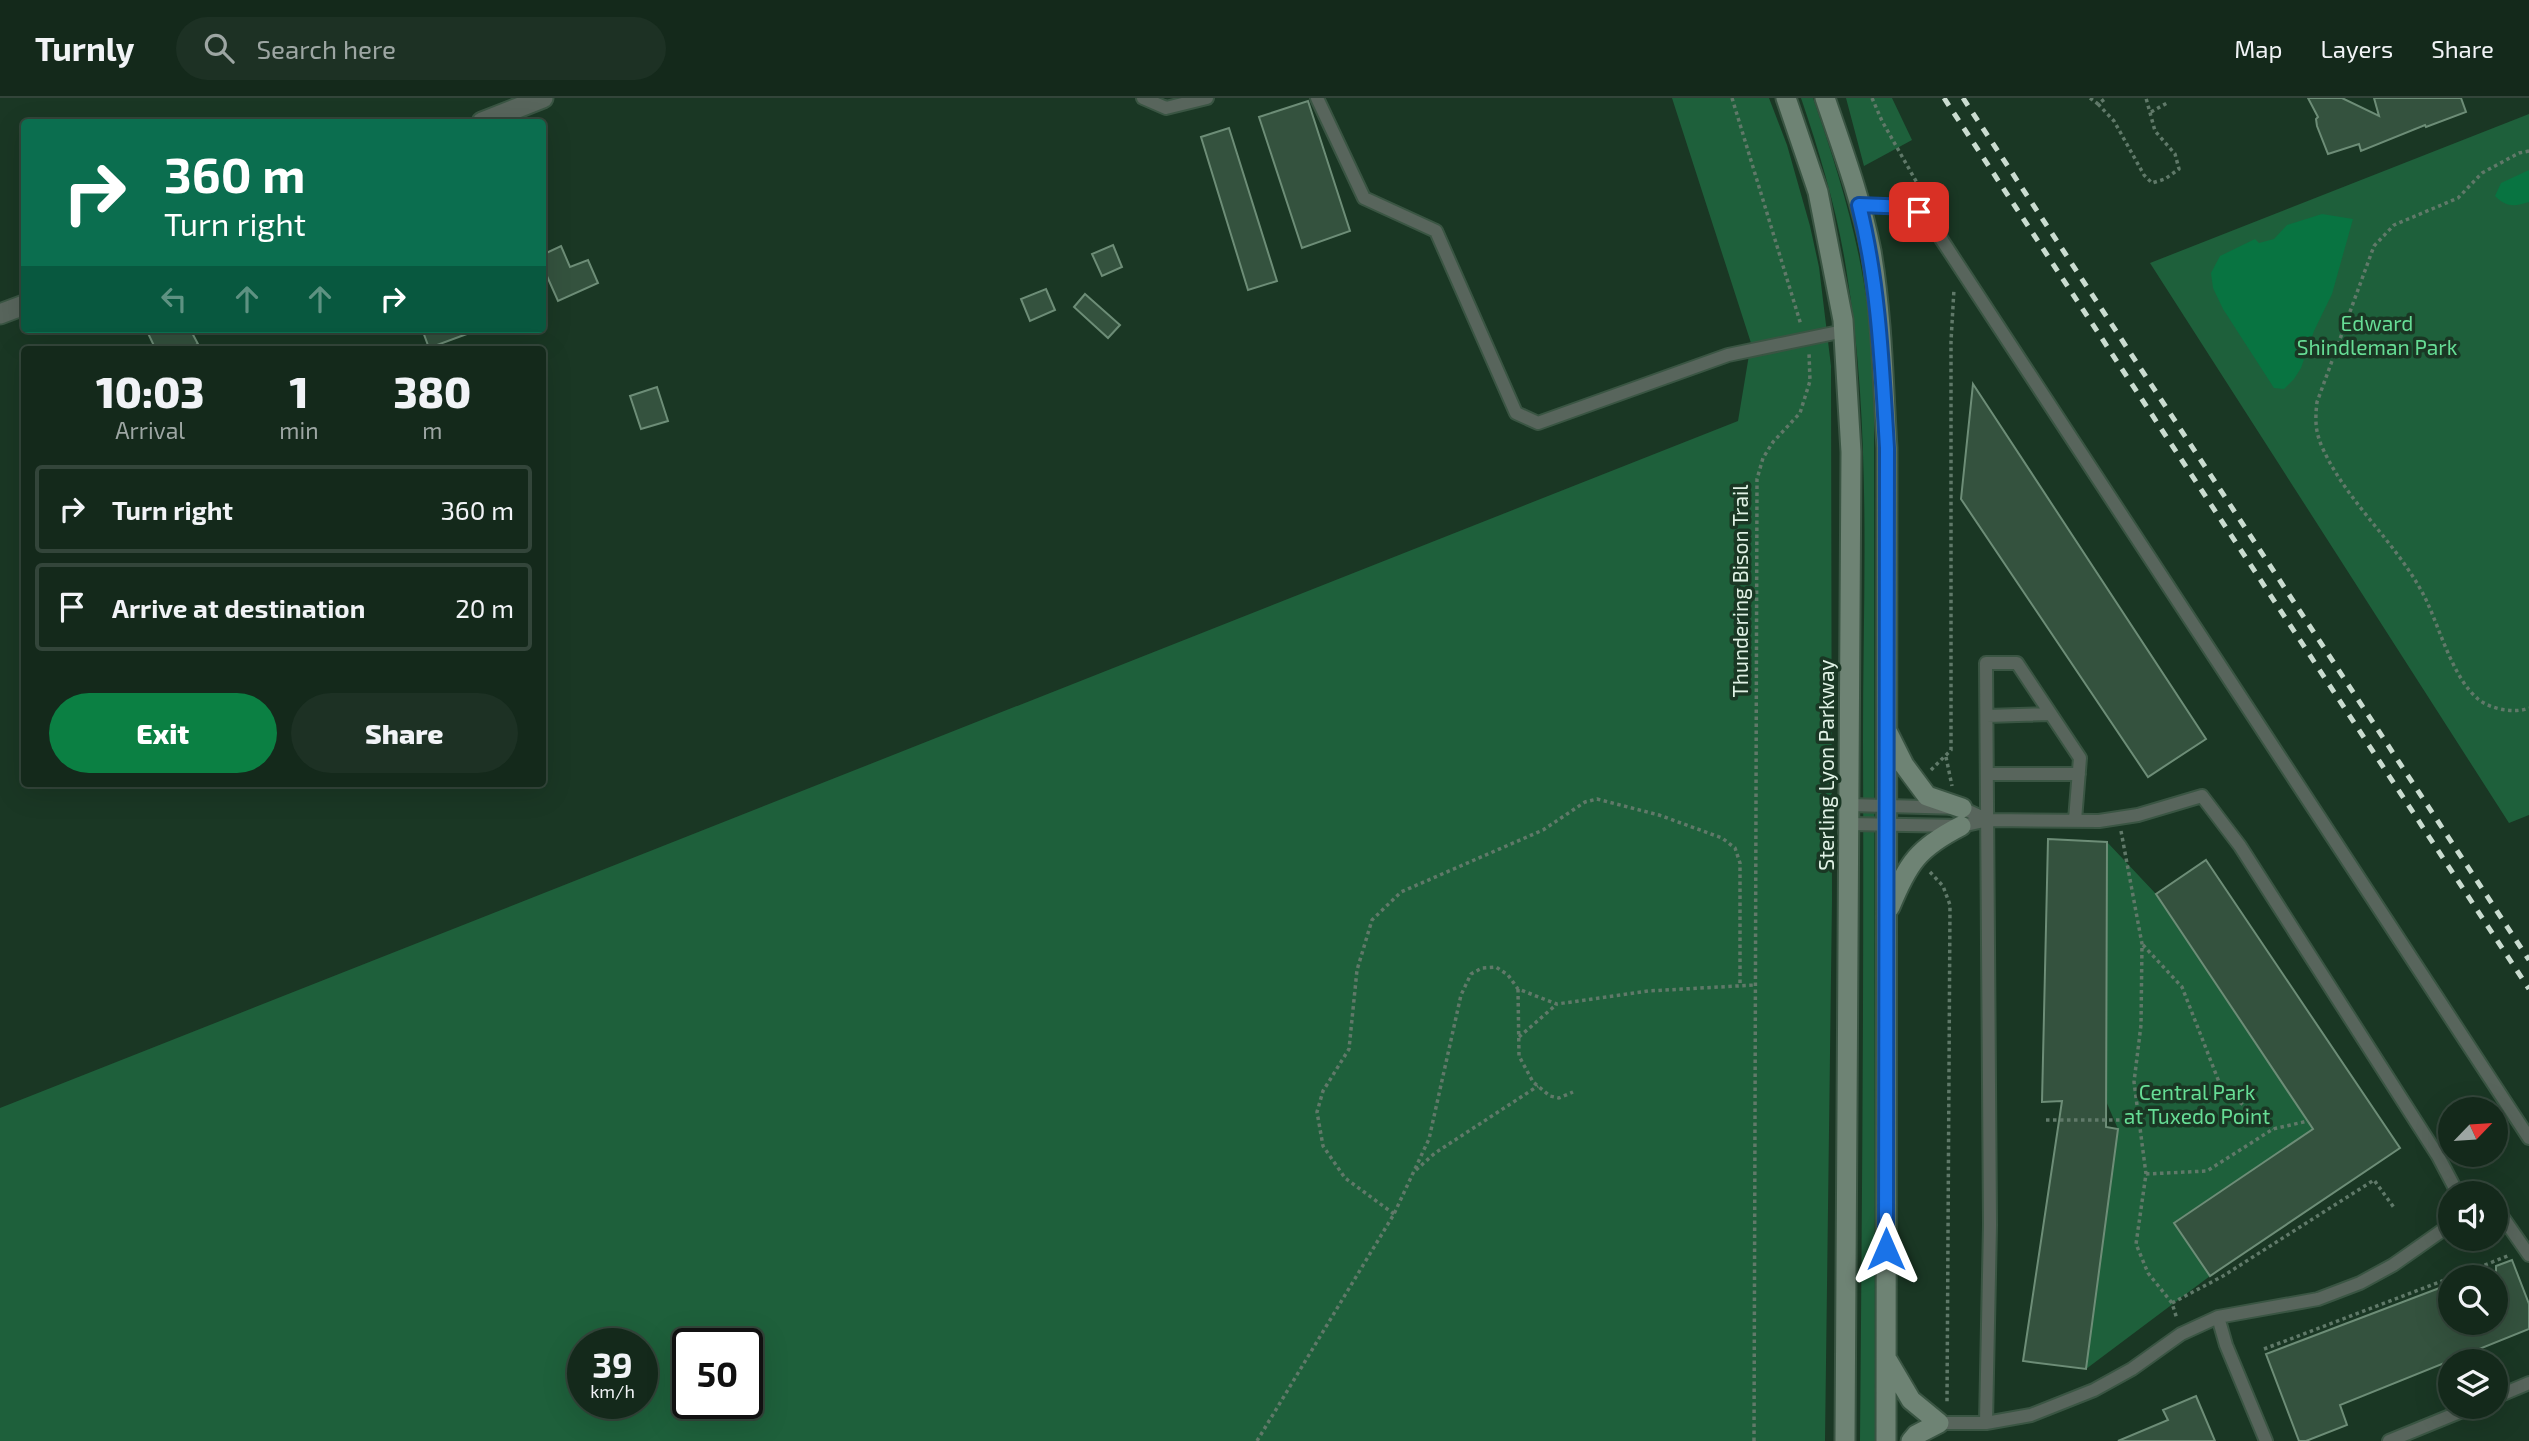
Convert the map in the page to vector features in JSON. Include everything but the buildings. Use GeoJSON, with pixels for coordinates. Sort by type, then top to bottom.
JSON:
{"type":"FeatureCollection","features":[{"type":"Feature","properties":{"kind":"main road","name":"Sterling Lyon Parkway"},"geometry":{"type":"LineString","coordinates":[[1786,98],[1818,192],[1843,331],[1851,452],[1845,1441]]}},
{"type":"Feature","properties":{"kind":"main road"},"geometry":{"type":"LineString","coordinates":[[1825,98],[1859,205],[1870,250],[1879,315],[1887,448],[1886,1441]]}},
{"type":"Feature","properties":{"kind":"main road"},"geometry":{"type":"LineString","coordinates":[[1886,728],[1904,765],[1927,796],[1959,813],[1904,873],[1886,918]]}},
{"type":"Feature","properties":{"kind":"main road"},"geometry":{"type":"LineString","coordinates":[[1886,1359],[1911,1400],[1943,1423]]}},
{"type":"Feature","properties":{"kind":"main road"},"geometry":{"type":"LineString","coordinates":[[1911,1441],[1916,1435],[1943,1423]]}},
{"type":"Feature","properties":{"kind":"street"},"geometry":{"type":"LineString","coordinates":[[490,119],[543,98]]}},
{"type":"Feature","properties":{"kind":"street"},"geometry":{"type":"LineString","coordinates":[[0,314],[21,305]]}},
{"type":"Feature","properties":{"kind":"lane"},"geometry":{"type":"LineString","coordinates":[[1143,98],[1167,108],[1207,98]]}},
{"type":"Feature","properties":{"kind":"lane"},"geometry":{"type":"LineString","coordinates":[[1317,98],[1364,198],[1436,230],[1516,413],[1538,423],[1728,355],[1843,331]]}},
{"type":"Feature","properties":{"kind":"lane"},"geometry":{"type":"LineString","coordinates":[[1859,205],[1910,207],[1919,212],[1938,234],[2529,1138]]}},
{"type":"Feature","properties":{"kind":"lane"},"geometry":{"type":"LineString","coordinates":[[1986,1423],[1990,1224],[1986,663],[2017,663],[2080,758],[2076,820]]}},
{"type":"Feature","properties":{"kind":"lane"},"geometry":{"type":"LineString","coordinates":[[1987,716],[2051,714]]}},
{"type":"Feature","properties":{"kind":"lane"},"geometry":{"type":"LineString","coordinates":[[1988,774],[2079,774]]}},
{"type":"Feature","properties":{"kind":"lane"},"geometry":{"type":"LineString","coordinates":[[1849,814],[1959,813],[1989,820],[2118,818],[2138,815],[2202,796],[2240,846],[2438,1156],[2451,1181]]}},
{"type":"Feature","properties":{"kind":"lane"},"geometry":{"type":"LineString","coordinates":[[1849,814],[1959,813]]}},
{"type":"Feature","properties":{"kind":"lane"},"geometry":{"type":"LineString","coordinates":[[2508,1225],[2529,1255]]}},
{"type":"Feature","properties":{"kind":"lane"},"geometry":{"type":"LineString","coordinates":[[1943,1423],[1986,1423],[2031,1415],[2094,1390],[2132,1369],[2181,1334],[2218,1317],[2318,1299],[2360,1283],[2393,1265],[2438,1233]]}},
{"type":"Feature","properties":{"kind":"lane"},"geometry":{"type":"LineString","coordinates":[[2218,1317],[2226,1345],[2266,1441]]}},
{"type":"Feature","properties":{"kind":"lane"},"geometry":{"type":"LineString","coordinates":[[2508,1392],[2529,1383]]}},
{"type":"Feature","properties":{"kind":"lane"},"geometry":{"type":"LineString","coordinates":[[2389,1441],[2443,1419]]}},
{"type":"Feature","properties":{"kind":"path","name":"Thundering Bison Trail"},"geometry":{"type":"LineString","coordinates":[[1732,98],[1805,340],[1810,381],[1800,413],[1773,442],[1763,458],[1756,479],[1754,1441]]}},
{"type":"Feature","properties":{"kind":"path"},"geometry":{"type":"LineString","coordinates":[[2090,98],[2114,121],[2144,175],[2152,183],[2165,179],[2179,169],[2175,154],[2155,131],[2146,98]]}},
{"type":"Feature","properties":{"kind":"path"},"geometry":{"type":"LineString","coordinates":[[2098,104],[2106,98]]}},
{"type":"Feature","properties":{"kind":"path"},"geometry":{"type":"LineString","coordinates":[[2151,111],[2167,103]]}},
{"type":"Feature","properties":{"kind":"path"},"geometry":{"type":"LineString","coordinates":[[2529,151],[2519,152],[2482,173],[2458,198],[2394,225],[2374,246],[2317,402],[2314,425],[2323,449],[2347,491],[2399,556],[2427,601],[2455,667],[2478,699],[2500,709],[2529,708]]}},
{"type":"Feature","properties":{"kind":"path"},"geometry":{"type":"LineString","coordinates":[[1916,783],[1951,750],[1951,341]]}},
{"type":"Feature","properties":{"kind":"path"},"geometry":{"type":"LineString","coordinates":[[1946,757],[1959,813]]}},
{"type":"Feature","properties":{"kind":"path"},"geometry":{"type":"LineString","coordinates":[[1394,1214],[1345,1178],[1323,1146],[1317,1112],[1323,1091],[1349,1049],[1357,970],[1373,920],[1401,892],[1543,830],[1585,802],[1597,799],[1660,815],[1722,838],[1735,848],[1740,863],[1740,984]]}},
{"type":"Feature","properties":{"kind":"path"},"geometry":{"type":"LineString","coordinates":[[2118,818],[2142,944],[2141,1025],[2134,1082],[2146,1174],[2136,1244],[2148,1273],[2172,1303],[2181,1334]]}},
{"type":"Feature","properties":{"kind":"path"},"geometry":{"type":"LineString","coordinates":[[1918,855],[1943,886],[1950,905],[1943,1423]]}},
{"type":"Feature","properties":{"kind":"path"},"geometry":{"type":"LineString","coordinates":[[2142,944],[2182,986],[2221,1087],[2273,1129]]}},
{"type":"Feature","properties":{"kind":"path"},"geometry":{"type":"LineString","coordinates":[[1256,1441],[1394,1214],[1429,1139],[1461,995],[1471,974],[1482,968],[1496,967],[1508,975],[1518,989],[1557,1004],[1648,991],[1755,985]]}},
{"type":"Feature","properties":{"kind":"path"},"geometry":{"type":"LineString","coordinates":[[1518,989],[1519,1056],[1533,1082],[1550,1096],[1559,1098],[1573,1092]]}},
{"type":"Feature","properties":{"kind":"path"},"geometry":{"type":"LineString","coordinates":[[1518,1037],[1557,1004]]}},
{"type":"Feature","properties":{"kind":"path"},"geometry":{"type":"LineString","coordinates":[[1414,1171],[1435,1153],[1538,1086]]}},
{"type":"Feature","properties":{"kind":"path"},"geometry":{"type":"LineString","coordinates":[[2046,1120],[2139,1120]]}},
{"type":"Feature","properties":{"kind":"path"},"geometry":{"type":"LineString","coordinates":[[2146,1174],[2207,1171],[2273,1129],[2308,1121]]}},
{"type":"Feature","properties":{"kind":"path"},"geometry":{"type":"LineString","coordinates":[[2172,1303],[2223,1276],[2374,1180],[2395,1209]]}},
{"type":"Feature","properties":{"kind":"path"},"geometry":{"type":"LineString","coordinates":[[2484,1265],[2510,1255]]}},
{"type":"Feature","properties":{"kind":"path"},"geometry":{"type":"LineString","coordinates":[[2264,1349],[2438,1283]]}},
{"type":"Feature","properties":{"kind":"green space"},"geometry":{"type":"Polygon","coordinates":[[[1672,98],[1769,98],[1787,145],[1810,226],[1819,267],[1831,366],[1832,899],[1825,1441],[0,1441],[0,1108],[1738,421],[1751,343],[1672,98]]]}},
{"type":"Feature","properties":{"kind":"green space"},"geometry":{"type":"Polygon","coordinates":[[[1801,98],[1813,98],[1846,203],[1864,284],[1872,354],[1875,1441],[1860,1441],[1864,505],[1860,386],[1838,225],[1801,98]]]}},
{"type":"Feature","properties":{"kind":"green space"},"geometry":{"type":"Polygon","coordinates":[[[1846,98],[1892,98],[1912,140],[1864,166],[1846,98]]]}},
{"type":"Feature","properties":{"kind":"green space","name":"Edward Shindleman Park"},"geometry":{"type":"Polygon","coordinates":[[[2529,114],[2529,815],[2509,823],[2150,263],[2529,114]]]}},
{"type":"Feature","properties":{"kind":"green space"},"geometry":{"type":"Polygon","coordinates":[[[2529,170],[2529,202],[2510,205],[2495,196],[2501,183],[2529,170]]]}},
{"type":"Feature","properties":{"kind":"green space"},"geometry":{"type":"Polygon","coordinates":[[[2322,214],[2353,219],[2332,294],[2314,331],[2301,368],[2284,389],[2274,388],[2223,309],[2213,288],[2211,273],[2220,256],[2255,239],[2259,243],[2274,239],[2287,225],[2322,214]]]}},
{"type":"Feature","properties":{"kind":"green space","name":"Central Park at Tuxedo Point"},"geometry":{"type":"Polygon","coordinates":[[[2107,842],[2156,894],[2313,1129],[2174,1222],[2210,1276],[2086,1369],[2118,1129],[2106,1101],[2107,842]]]}},
{"type":"Feature","properties":{"kind":"railway"},"geometry":{"type":"LineString","coordinates":[[1944,98],[2529,989]]}},
{"type":"Feature","properties":{"kind":"railway"},"geometry":{"type":"LineString","coordinates":[[1963,98],[2529,960]]}},
{"type":"Feature","properties":{"kind":"route"},"geometry":{"type":"LineString","coordinates":[[1886,1249],[1887,448],[1879,315],[1870,250],[1859,205],[1910,207],[1919,212]]}}]}
